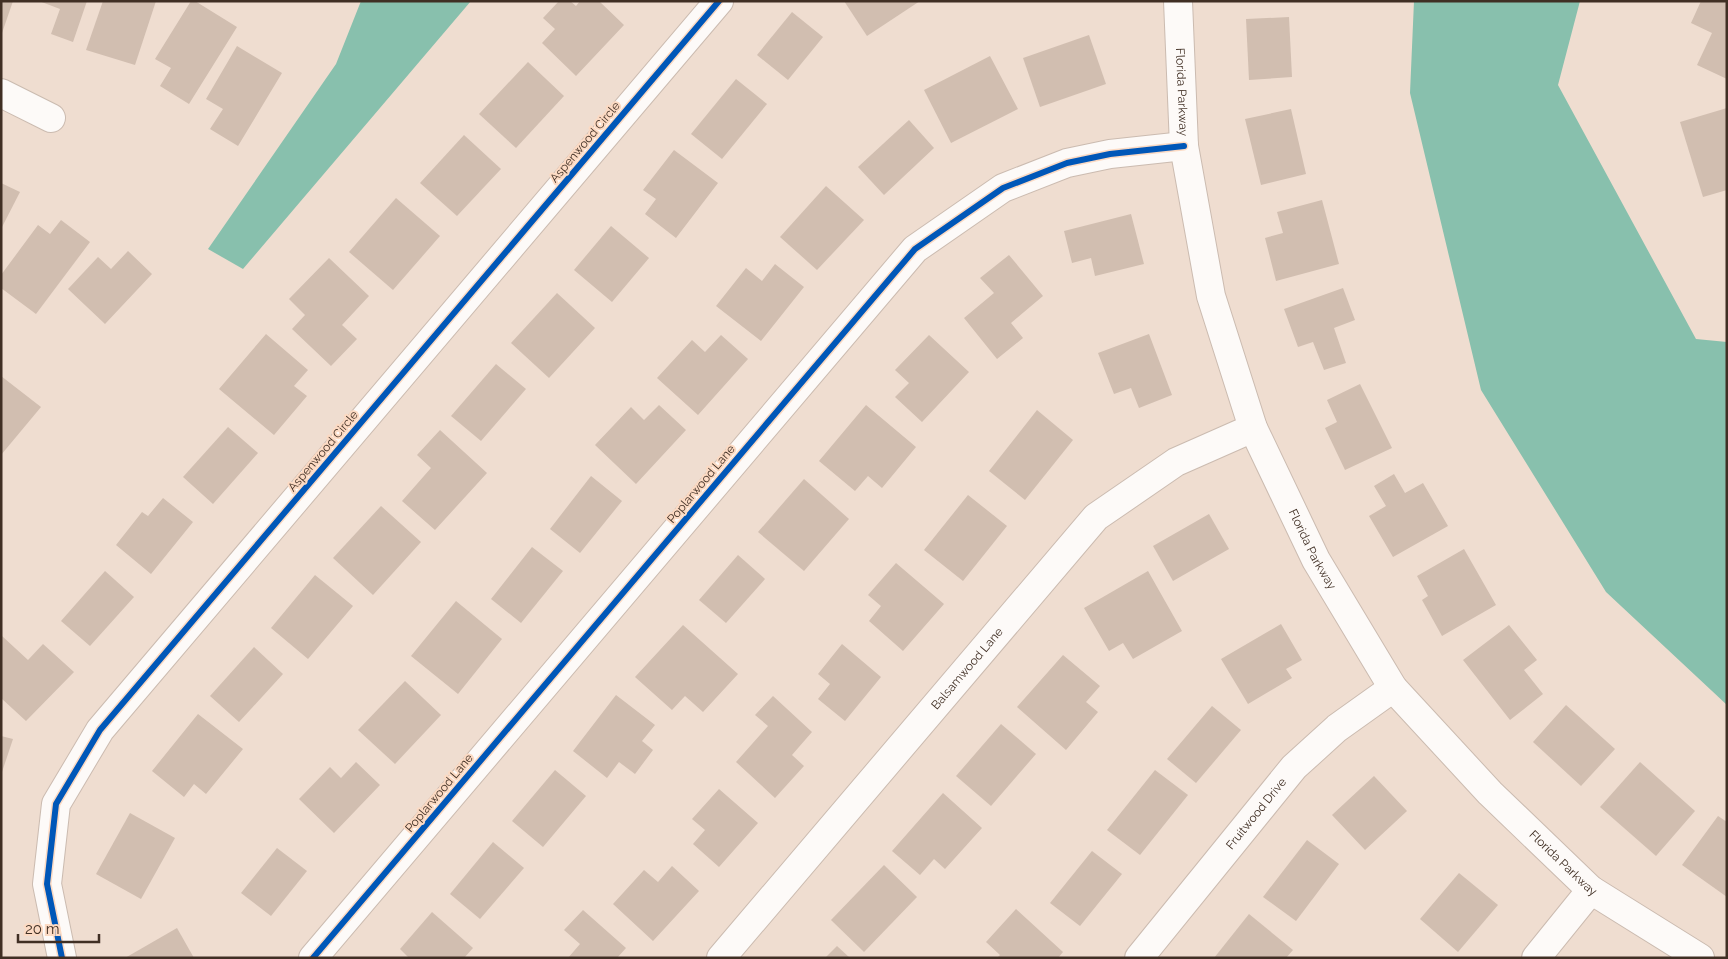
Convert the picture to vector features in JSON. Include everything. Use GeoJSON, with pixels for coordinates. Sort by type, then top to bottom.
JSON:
{"type":"FeatureCollection","features":[{"type":"Feature","properties":{"kind":"street","name":"Aspenwood Circle"},"geometry":{"type":"LineString","coordinates":[[62,958],[47,884],[56,804],[100,730],[719,1]]}},
{"type":"Feature","properties":{"kind":"street","name":"Florida Parkway"},"geometry":{"type":"LineString","coordinates":[[1178,1],[1184,146],[1211,296],[1253,428],[1316,560],[1393,688],[1490,794],[1591,890],[1700,958]]}},
{"type":"Feature","properties":{"kind":"street"},"geometry":{"type":"LineString","coordinates":[[1,93],[51,118]]}},
{"type":"Feature","properties":{"kind":"street","name":"Poplarwood Lane"},"geometry":{"type":"LineString","coordinates":[[314,958],[916,249],[1003,188],[1067,164],[1110,154],[1184,146]]}},
{"type":"Feature","properties":{"kind":"street","name":"Balsamwood Lane"},"geometry":{"type":"LineString","coordinates":[[721,958],[1096,517],[1176,462],[1253,428]]}},
{"type":"Feature","properties":{"kind":"street","name":"Fruitwood Drive"},"geometry":{"type":"LineString","coordinates":[[1138,958],[1294,767],[1337,728],[1393,688]]}},
{"type":"Feature","properties":{"kind":"street"},"geometry":{"type":"LineString","coordinates":[[1536,958],[1591,890]]}},
{"type":"Feature","properties":{"kind":"water"},"geometry":{"type":"Polygon","coordinates":[[[361,1],[471,1],[243,269],[208,249],[336,64],[361,1]]]}},
{"type":"Feature","properties":{"kind":"water"},"geometry":{"type":"Polygon","coordinates":[[[1414,1],[1580,1],[1558,85],[1696,339],[1727,342],[1727,705],[1606,592],[1481,390],[1410,93],[1414,1]]]}},
{"type":"Feature","properties":{"kind":"building"},"geometry":{"type":"Polygon","coordinates":[[[1,1],[13,1],[2,33],[1,33],[1,1]]]}},
{"type":"Feature","properties":{"kind":"building"},"geometry":{"type":"Polygon","coordinates":[[[39,1],[87,1],[73,42],[51,34],[60,9],[39,1]]]}},
{"type":"Feature","properties":{"kind":"building"},"geometry":{"type":"Polygon","coordinates":[[[103,1],[156,1],[135,65],[86,50],[103,1]]]}},
{"type":"Feature","properties":{"kind":"building"},"geometry":{"type":"Polygon","coordinates":[[[191,1],[195,1],[237,27],[189,104],[160,86],[171,68],[155,59],[191,1]]]}},
{"type":"Feature","properties":{"kind":"building"},"geometry":{"type":"Polygon","coordinates":[[[559,1],[570,1],[576,6],[580,1],[599,1],[624,25],[576,76],[542,43],[555,29],[543,18],[559,1]]]}},
{"type":"Feature","properties":{"kind":"building"},"geometry":{"type":"Polygon","coordinates":[[[844,1],[920,1],[867,36],[844,1]]]}},
{"type":"Feature","properties":{"kind":"building"},"geometry":{"type":"Polygon","coordinates":[[[1701,1],[1727,1],[1727,79],[1697,65],[1712,33],[1691,23],[1701,1]]]}},
{"type":"Feature","properties":{"kind":"building"},"geometry":{"type":"Polygon","coordinates":[[[792,12],[823,37],[788,80],[757,55],[792,12]]]}},
{"type":"Feature","properties":{"kind":"building"},"geometry":{"type":"Polygon","coordinates":[[[1289,17],[1292,77],[1249,80],[1246,19],[1289,17]]]}},
{"type":"Feature","properties":{"kind":"building"},"geometry":{"type":"Polygon","coordinates":[[[1089,35],[1106,84],[1040,107],[1023,58],[1089,35]]]}},
{"type":"Feature","properties":{"kind":"building"},"geometry":{"type":"Polygon","coordinates":[[[237,46],[282,73],[238,146],[210,129],[223,109],[206,99],[237,46]]]}},
{"type":"Feature","properties":{"kind":"building"},"geometry":{"type":"Polygon","coordinates":[[[990,56],[1018,109],[951,143],[924,90],[990,56]]]}},
{"type":"Feature","properties":{"kind":"building"},"geometry":{"type":"Polygon","coordinates":[[[528,62],[564,96],[516,148],[479,114],[528,62]]]}},
{"type":"Feature","properties":{"kind":"building"},"geometry":{"type":"Polygon","coordinates":[[[736,79],[767,104],[722,159],[691,134],[736,79]]]}},
{"type":"Feature","properties":{"kind":"building"},"geometry":{"type":"Polygon","coordinates":[[[1727,108],[1727,190],[1703,197],[1680,122],[1727,108]]]}},
{"type":"Feature","properties":{"kind":"building"},"geometry":{"type":"Polygon","coordinates":[[[1291,109],[1306,174],[1261,185],[1245,119],[1291,109]]]}},
{"type":"Feature","properties":{"kind":"building"},"geometry":{"type":"Polygon","coordinates":[[[909,120],[934,148],[884,195],[858,167],[909,120]]]}},
{"type":"Feature","properties":{"kind":"building"},"geometry":{"type":"Polygon","coordinates":[[[464,135],[501,169],[457,216],[420,183],[464,135]]]}},
{"type":"Feature","properties":{"kind":"building"},"geometry":{"type":"Polygon","coordinates":[[[674,150],[718,183],[676,238],[645,214],[656,199],[643,190],[674,150]]]}},
{"type":"Feature","properties":{"kind":"building"},"geometry":{"type":"Polygon","coordinates":[[[1,183],[20,192],[1,229],[1,183]]]}},
{"type":"Feature","properties":{"kind":"building"},"geometry":{"type":"Polygon","coordinates":[[[826,186],[864,220],[817,270],[780,237],[826,186]]]}},
{"type":"Feature","properties":{"kind":"building"},"geometry":{"type":"Polygon","coordinates":[[[396,198],[440,236],[393,290],[349,252],[396,198]]]}},
{"type":"Feature","properties":{"kind":"building"},"geometry":{"type":"Polygon","coordinates":[[[1322,200],[1339,264],[1276,281],[1265,238],[1283,233],[1277,212],[1322,200]]]}},
{"type":"Feature","properties":{"kind":"building"},"geometry":{"type":"Polygon","coordinates":[[[1131,214],[1144,264],[1095,276],[1091,258],[1072,263],[1064,231],[1131,214]]]}},
{"type":"Feature","properties":{"kind":"building"},"geometry":{"type":"Polygon","coordinates":[[[61,220],[90,242],[36,314],[1,288],[1,275],[38,225],[50,234],[61,220]]]}},
{"type":"Feature","properties":{"kind":"building"},"geometry":{"type":"Polygon","coordinates":[[[611,226],[649,258],[612,302],[574,270],[611,226]]]}},
{"type":"Feature","properties":{"kind":"building"},"geometry":{"type":"Polygon","coordinates":[[[128,251],[152,274],[105,324],[68,289],[98,257],[111,269],[128,251]]]}},
{"type":"Feature","properties":{"kind":"building"},"geometry":{"type":"Polygon","coordinates":[[[1009,255],[1043,296],[1011,323],[1023,338],[997,359],[964,318],[994,293],[980,278],[1009,255]]]}},
{"type":"Feature","properties":{"kind":"building"},"geometry":{"type":"Polygon","coordinates":[[[329,258],[369,296],[342,325],[357,339],[331,366],[292,329],[305,315],[289,299],[329,258]]]}},
{"type":"Feature","properties":{"kind":"building"},"geometry":{"type":"Polygon","coordinates":[[[775,264],[804,287],[761,341],[716,306],[746,268],[762,281],[775,264]]]}},
{"type":"Feature","properties":{"kind":"building"},"geometry":{"type":"Polygon","coordinates":[[[1343,288],[1355,320],[1334,328],[1346,363],[1324,370],[1313,342],[1298,347],[1284,309],[1343,288]]]}},
{"type":"Feature","properties":{"kind":"building"},"geometry":{"type":"Polygon","coordinates":[[[557,293],[595,328],[549,378],[511,343],[557,293]]]}},
{"type":"Feature","properties":{"kind":"building"},"geometry":{"type":"Polygon","coordinates":[[[266,334],[308,370],[294,386],[307,396],[274,435],[219,389],[266,334]]]}},
{"type":"Feature","properties":{"kind":"building"},"geometry":{"type":"Polygon","coordinates":[[[1149,334],[1172,395],[1139,408],[1131,388],[1114,394],[1098,353],[1149,334]]]}},
{"type":"Feature","properties":{"kind":"building"},"geometry":{"type":"Polygon","coordinates":[[[721,335],[748,359],[698,415],[657,378],[692,340],[705,352],[721,335]]]}},
{"type":"Feature","properties":{"kind":"building"},"geometry":{"type":"Polygon","coordinates":[[[929,335],[969,372],[922,422],[895,397],[909,383],[895,370],[929,335]]]}},
{"type":"Feature","properties":{"kind":"building"},"geometry":{"type":"Polygon","coordinates":[[[496,364],[526,389],[481,441],[451,416],[496,364]]]}},
{"type":"Feature","properties":{"kind":"building"},"geometry":{"type":"Polygon","coordinates":[[[1,376],[41,407],[1,455],[1,376]]]}},
{"type":"Feature","properties":{"kind":"building"},"geometry":{"type":"Polygon","coordinates":[[[1360,384],[1392,448],[1345,470],[1325,428],[1337,422],[1327,400],[1360,384]]]}},
{"type":"Feature","properties":{"kind":"building"},"geometry":{"type":"Polygon","coordinates":[[[659,405],[686,430],[636,484],[595,445],[631,407],[644,420],[659,405]]]}},
{"type":"Feature","properties":{"kind":"building"},"geometry":{"type":"Polygon","coordinates":[[[866,405],[916,447],[882,488],[868,476],[855,491],[819,461],[866,405]]]}},
{"type":"Feature","properties":{"kind":"building"},"geometry":{"type":"Polygon","coordinates":[[[1037,410],[1073,440],[1025,500],[989,471],[1037,410]]]}},
{"type":"Feature","properties":{"kind":"building"},"geometry":{"type":"Polygon","coordinates":[[[228,427],[258,453],[213,504],[183,477],[228,427]]]}},
{"type":"Feature","properties":{"kind":"building"},"geometry":{"type":"Polygon","coordinates":[[[440,430],[487,473],[435,530],[402,501],[431,468],[417,455],[440,430]]]}},
{"type":"Feature","properties":{"kind":"building"},"geometry":{"type":"Polygon","coordinates":[[[1394,474],[1405,493],[1423,483],[1448,526],[1393,557],[1369,516],[1386,506],[1374,486],[1394,474]]]}},
{"type":"Feature","properties":{"kind":"building"},"geometry":{"type":"Polygon","coordinates":[[[591,476],[622,501],[580,553],[550,529],[591,476]]]}},
{"type":"Feature","properties":{"kind":"building"},"geometry":{"type":"Polygon","coordinates":[[[804,479],[849,519],[804,571],[758,532],[804,479]]]}},
{"type":"Feature","properties":{"kind":"building"},"geometry":{"type":"Polygon","coordinates":[[[968,495],[1007,526],[963,581],[924,550],[968,495]]]}},
{"type":"Feature","properties":{"kind":"building"},"geometry":{"type":"Polygon","coordinates":[[[163,498],[193,522],[151,574],[116,545],[142,512],[148,516],[163,498]]]}},
{"type":"Feature","properties":{"kind":"building"},"geometry":{"type":"Polygon","coordinates":[[[381,506],[421,542],[373,595],[333,558],[381,506]]]}},
{"type":"Feature","properties":{"kind":"building"},"geometry":{"type":"Polygon","coordinates":[[[1209,514],[1229,549],[1173,581],[1153,546],[1209,514]]]}},
{"type":"Feature","properties":{"kind":"building"},"geometry":{"type":"Polygon","coordinates":[[[532,547],[563,571],[521,623],[491,599],[532,547]]]}},
{"type":"Feature","properties":{"kind":"building"},"geometry":{"type":"Polygon","coordinates":[[[1464,549],[1496,605],[1442,636],[1422,600],[1428,596],[1417,576],[1464,549]]]}},
{"type":"Feature","properties":{"kind":"building"},"geometry":{"type":"Polygon","coordinates":[[[738,555],[765,579],[726,623],[699,600],[738,555]]]}},
{"type":"Feature","properties":{"kind":"building"},"geometry":{"type":"Polygon","coordinates":[[[896,563],[944,604],[903,651],[869,621],[881,606],[868,595],[896,563]]]}},
{"type":"Feature","properties":{"kind":"building"},"geometry":{"type":"Polygon","coordinates":[[[105,571],[134,597],[90,646],[61,621],[105,571]]]}},
{"type":"Feature","properties":{"kind":"building"},"geometry":{"type":"Polygon","coordinates":[[[1148,571],[1182,631],[1133,659],[1123,643],[1109,651],[1084,608],[1148,571]]]}},
{"type":"Feature","properties":{"kind":"building"},"geometry":{"type":"Polygon","coordinates":[[[315,575],[353,606],[308,659],[271,628],[315,575]]]}},
{"type":"Feature","properties":{"kind":"building"},"geometry":{"type":"Polygon","coordinates":[[[456,601],[502,639],[458,694],[411,656],[456,601]]]}},
{"type":"Feature","properties":{"kind":"building"},"geometry":{"type":"Polygon","coordinates":[[[1281,624],[1302,660],[1286,669],[1292,678],[1248,704],[1221,659],[1281,624]]]}},
{"type":"Feature","properties":{"kind":"building"},"geometry":{"type":"Polygon","coordinates":[[[683,625],[738,674],[703,712],[685,696],[672,710],[635,677],[683,625]]]}},
{"type":"Feature","properties":{"kind":"building"},"geometry":{"type":"Polygon","coordinates":[[[1509,625],[1537,660],[1524,670],[1543,694],[1510,720],[1463,660],[1509,625]]]}},
{"type":"Feature","properties":{"kind":"building"},"geometry":{"type":"Polygon","coordinates":[[[2,636],[28,660],[43,644],[74,672],[26,721],[1,698],[2,636]]]}},
{"type":"Feature","properties":{"kind":"building"},"geometry":{"type":"Polygon","coordinates":[[[842,644],[881,677],[845,721],[818,699],[830,684],[818,674],[842,644]]]}},
{"type":"Feature","properties":{"kind":"building"},"geometry":{"type":"Polygon","coordinates":[[[254,647],[283,674],[239,722],[210,696],[254,647]]]}},
{"type":"Feature","properties":{"kind":"building"},"geometry":{"type":"Polygon","coordinates":[[[1063,655],[1100,686],[1086,702],[1098,712],[1066,750],[1017,707],[1063,655]]]}},
{"type":"Feature","properties":{"kind":"building"},"geometry":{"type":"Polygon","coordinates":[[[405,681],[441,715],[395,764],[358,730],[405,681]]]}},
{"type":"Feature","properties":{"kind":"building"},"geometry":{"type":"Polygon","coordinates":[[[616,695],[655,725],[642,741],[653,750],[635,774],[619,762],[607,778],[573,751],[616,695]]]}},
{"type":"Feature","properties":{"kind":"building"},"geometry":{"type":"Polygon","coordinates":[[[773,696],[812,732],[792,755],[804,766],[775,798],[736,762],[768,726],[755,715],[773,696]]]}},
{"type":"Feature","properties":{"kind":"building"},"geometry":{"type":"Polygon","coordinates":[[[1566,705],[1615,749],[1581,786],[1533,742],[1566,705]]]}},
{"type":"Feature","properties":{"kind":"building"},"geometry":{"type":"Polygon","coordinates":[[[1212,706],[1241,730],[1196,783],[1167,759],[1212,706]]]}},
{"type":"Feature","properties":{"kind":"building"},"geometry":{"type":"Polygon","coordinates":[[[198,714],[243,749],[206,794],[194,784],[184,797],[152,771],[198,714]]]}},
{"type":"Feature","properties":{"kind":"building"},"geometry":{"type":"Polygon","coordinates":[[[1001,724],[1036,754],[991,806],[956,776],[1001,724]]]}},
{"type":"Feature","properties":{"kind":"building"},"geometry":{"type":"Polygon","coordinates":[[[1,736],[13,739],[2,772],[1,772],[1,736]]]}},
{"type":"Feature","properties":{"kind":"building"},"geometry":{"type":"Polygon","coordinates":[[[356,762],[380,785],[334,833],[299,799],[330,767],[341,778],[356,762]]]}},
{"type":"Feature","properties":{"kind":"building"},"geometry":{"type":"Polygon","coordinates":[[[1640,762],[1695,811],[1656,856],[1600,807],[1640,762]]]}},
{"type":"Feature","properties":{"kind":"building"},"geometry":{"type":"Polygon","coordinates":[[[555,770],[586,796],[543,847],[512,821],[555,770]]]}},
{"type":"Feature","properties":{"kind":"building"},"geometry":{"type":"Polygon","coordinates":[[[1155,770],[1188,795],[1140,855],[1107,830],[1155,770]]]}},
{"type":"Feature","properties":{"kind":"building"},"geometry":{"type":"Polygon","coordinates":[[[1374,776],[1407,811],[1365,850],[1332,815],[1374,776]]]}},
{"type":"Feature","properties":{"kind":"building"},"geometry":{"type":"Polygon","coordinates":[[[719,789],[758,823],[719,867],[693,844],[705,830],[692,819],[719,789]]]}},
{"type":"Feature","properties":{"kind":"building"},"geometry":{"type":"Polygon","coordinates":[[[943,793],[982,828],[945,869],[934,859],[920,875],[892,851],[943,793]]]}},
{"type":"Feature","properties":{"kind":"building"},"geometry":{"type":"Polygon","coordinates":[[[130,813],[175,838],[141,899],[96,874],[130,813]]]}},
{"type":"Feature","properties":{"kind":"building"},"geometry":{"type":"Polygon","coordinates":[[[1718,816],[1727,822],[1727,897],[1682,865],[1718,816]]]}},
{"type":"Feature","properties":{"kind":"building"},"geometry":{"type":"Polygon","coordinates":[[[1307,840],[1339,864],[1296,921],[1263,897],[1307,840]]]}},
{"type":"Feature","properties":{"kind":"building"},"geometry":{"type":"Polygon","coordinates":[[[493,842],[524,868],[480,919],[450,894],[493,842]]]}},
{"type":"Feature","properties":{"kind":"building"},"geometry":{"type":"Polygon","coordinates":[[[277,848],[307,871],[271,916],[241,893],[277,848]]]}},
{"type":"Feature","properties":{"kind":"building"},"geometry":{"type":"Polygon","coordinates":[[[1092,851],[1122,874],[1080,926],[1050,903],[1092,851]]]}},
{"type":"Feature","properties":{"kind":"building"},"geometry":{"type":"Polygon","coordinates":[[[884,865],[917,897],[864,952],[831,920],[884,865]]]}},
{"type":"Feature","properties":{"kind":"building"},"geometry":{"type":"Polygon","coordinates":[[[672,866],[699,891],[653,941],[613,904],[644,870],[658,882],[672,866]]]}},
{"type":"Feature","properties":{"kind":"building"},"geometry":{"type":"Polygon","coordinates":[[[1459,873],[1498,905],[1458,952],[1420,919],[1459,873]]]}},
{"type":"Feature","properties":{"kind":"building"},"geometry":{"type":"Polygon","coordinates":[[[1016,909],[1063,952],[1058,958],[997,958],[1000,955],[986,942],[1016,909]]]}},
{"type":"Feature","properties":{"kind":"building"},"geometry":{"type":"Polygon","coordinates":[[[583,910],[626,948],[617,958],[568,958],[580,944],[564,930],[583,910]]]}},
{"type":"Feature","properties":{"kind":"building"},"geometry":{"type":"Polygon","coordinates":[[[432,912],[473,948],[464,958],[409,958],[400,949],[432,912]]]}},
{"type":"Feature","properties":{"kind":"building"},"geometry":{"type":"Polygon","coordinates":[[[1249,914],[1293,950],[1286,958],[1214,958],[1249,914]]]}},
{"type":"Feature","properties":{"kind":"building"},"geometry":{"type":"Polygon","coordinates":[[[177,928],[194,958],[125,958],[177,928]]]}},
{"type":"Feature","properties":{"kind":"building"},"geometry":{"type":"Polygon","coordinates":[[[837,946],[850,958],[825,958],[837,946]]]}},
{"type":"Feature","properties":{"kind":"cycle path"},"geometry":{"type":"LineString","coordinates":[[62,958],[47,884],[56,804],[100,730],[719,1]]}},
{"type":"Feature","properties":{"kind":"cycle path"},"geometry":{"type":"LineString","coordinates":[[313,958],[915,249],[1003,188],[1067,163],[1110,154],[1184,146]]}}]}
